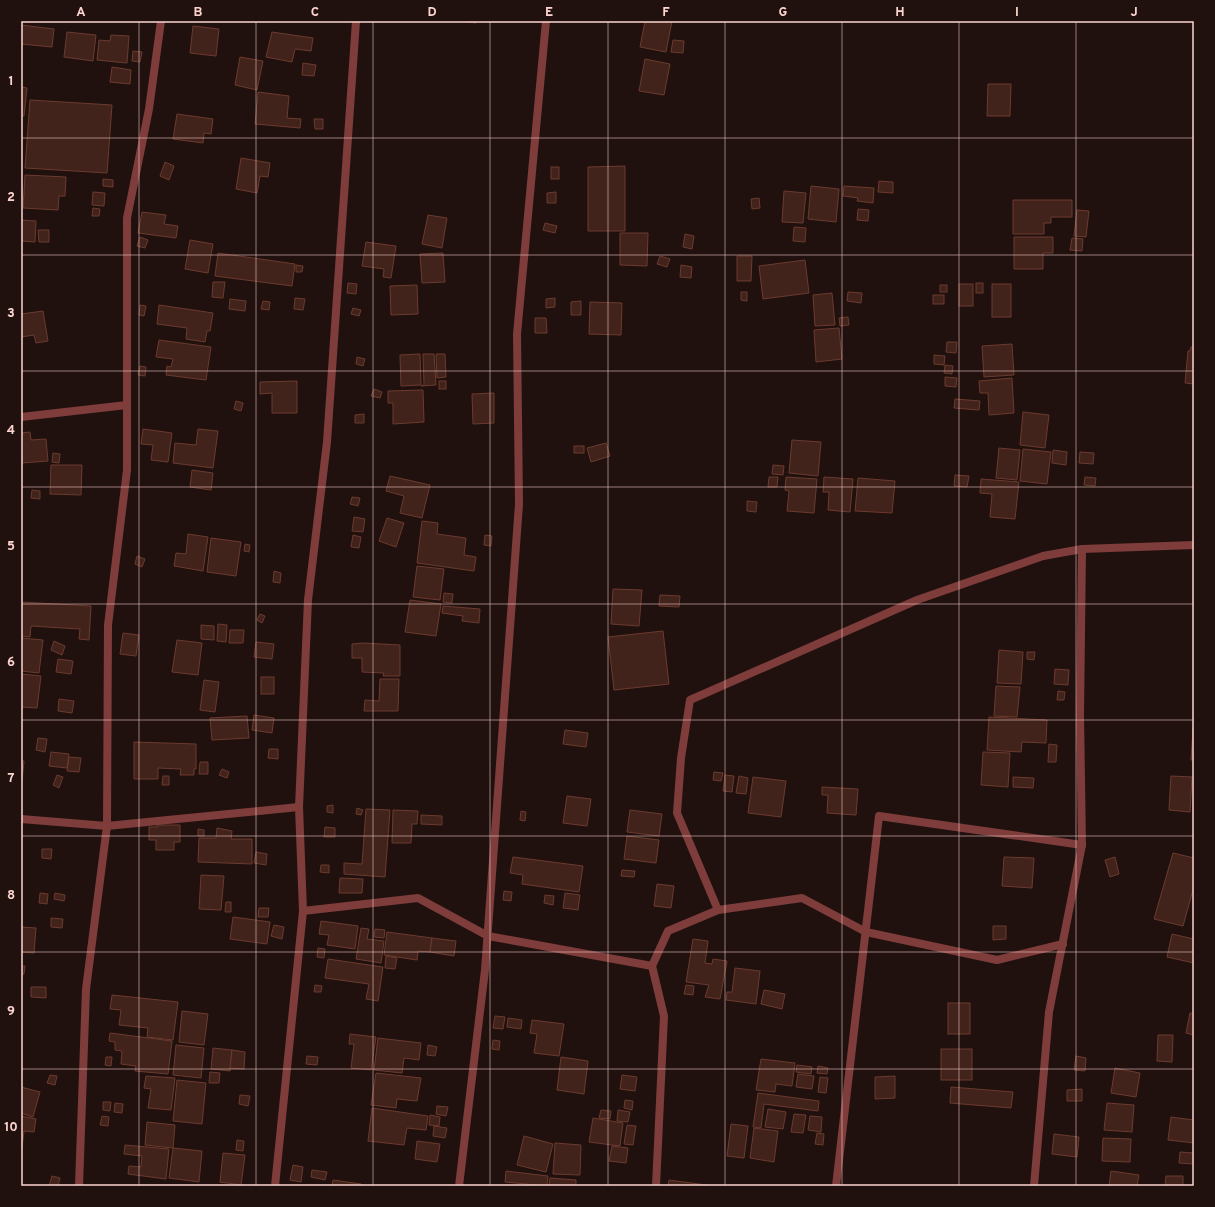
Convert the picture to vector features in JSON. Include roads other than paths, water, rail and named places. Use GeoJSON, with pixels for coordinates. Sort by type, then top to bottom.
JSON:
{"type":"FeatureCollection","features":[{"type":"Feature","properties":{"kind":"street"},"geometry":{"type":"LineString","coordinates":[[79,1186],[86,989],[107,826],[108,625],[127,470],[126,218],[149,109],[161,21]]}},
{"type":"Feature","properties":{"kind":"street"},"geometry":{"type":"LineString","coordinates":[[275,1186],[303,911],[299,806],[308,600],[327,442],[356,21]]}},
{"type":"Feature","properties":{"kind":"street"},"geometry":{"type":"LineString","coordinates":[[459,1186],[488,936],[519,504],[517,334],[546,21]]}},
{"type":"Feature","properties":{"kind":"street"},"geometry":{"type":"LineString","coordinates":[[21,416],[127,405]]}},
{"type":"Feature","properties":{"kind":"street"},"geometry":{"type":"LineString","coordinates":[[718,910],[677,812],[681,758],[690,700],[916,600],[1043,556],[1082,549],[1194,545]]}},
{"type":"Feature","properties":{"kind":"street"},"geometry":{"type":"LineString","coordinates":[[1034,1186],[1049,1012],[1082,845],[1080,715],[1082,549]]}},
{"type":"Feature","properties":{"kind":"street"},"geometry":{"type":"LineString","coordinates":[[21,819],[107,826],[299,806]]}},
{"type":"Feature","properties":{"kind":"street"},"geometry":{"type":"LineString","coordinates":[[836,1186],[879,816],[1082,845]]}},
{"type":"Feature","properties":{"kind":"street"},"geometry":{"type":"LineString","coordinates":[[303,911],[418,898],[488,936],[652,966]]}},
{"type":"Feature","properties":{"kind":"street"},"geometry":{"type":"LineString","coordinates":[[656,1186],[664,1016],[652,966],[668,931],[718,910],[802,898],[866,932],[997,960],[1062,944]]}}]}
